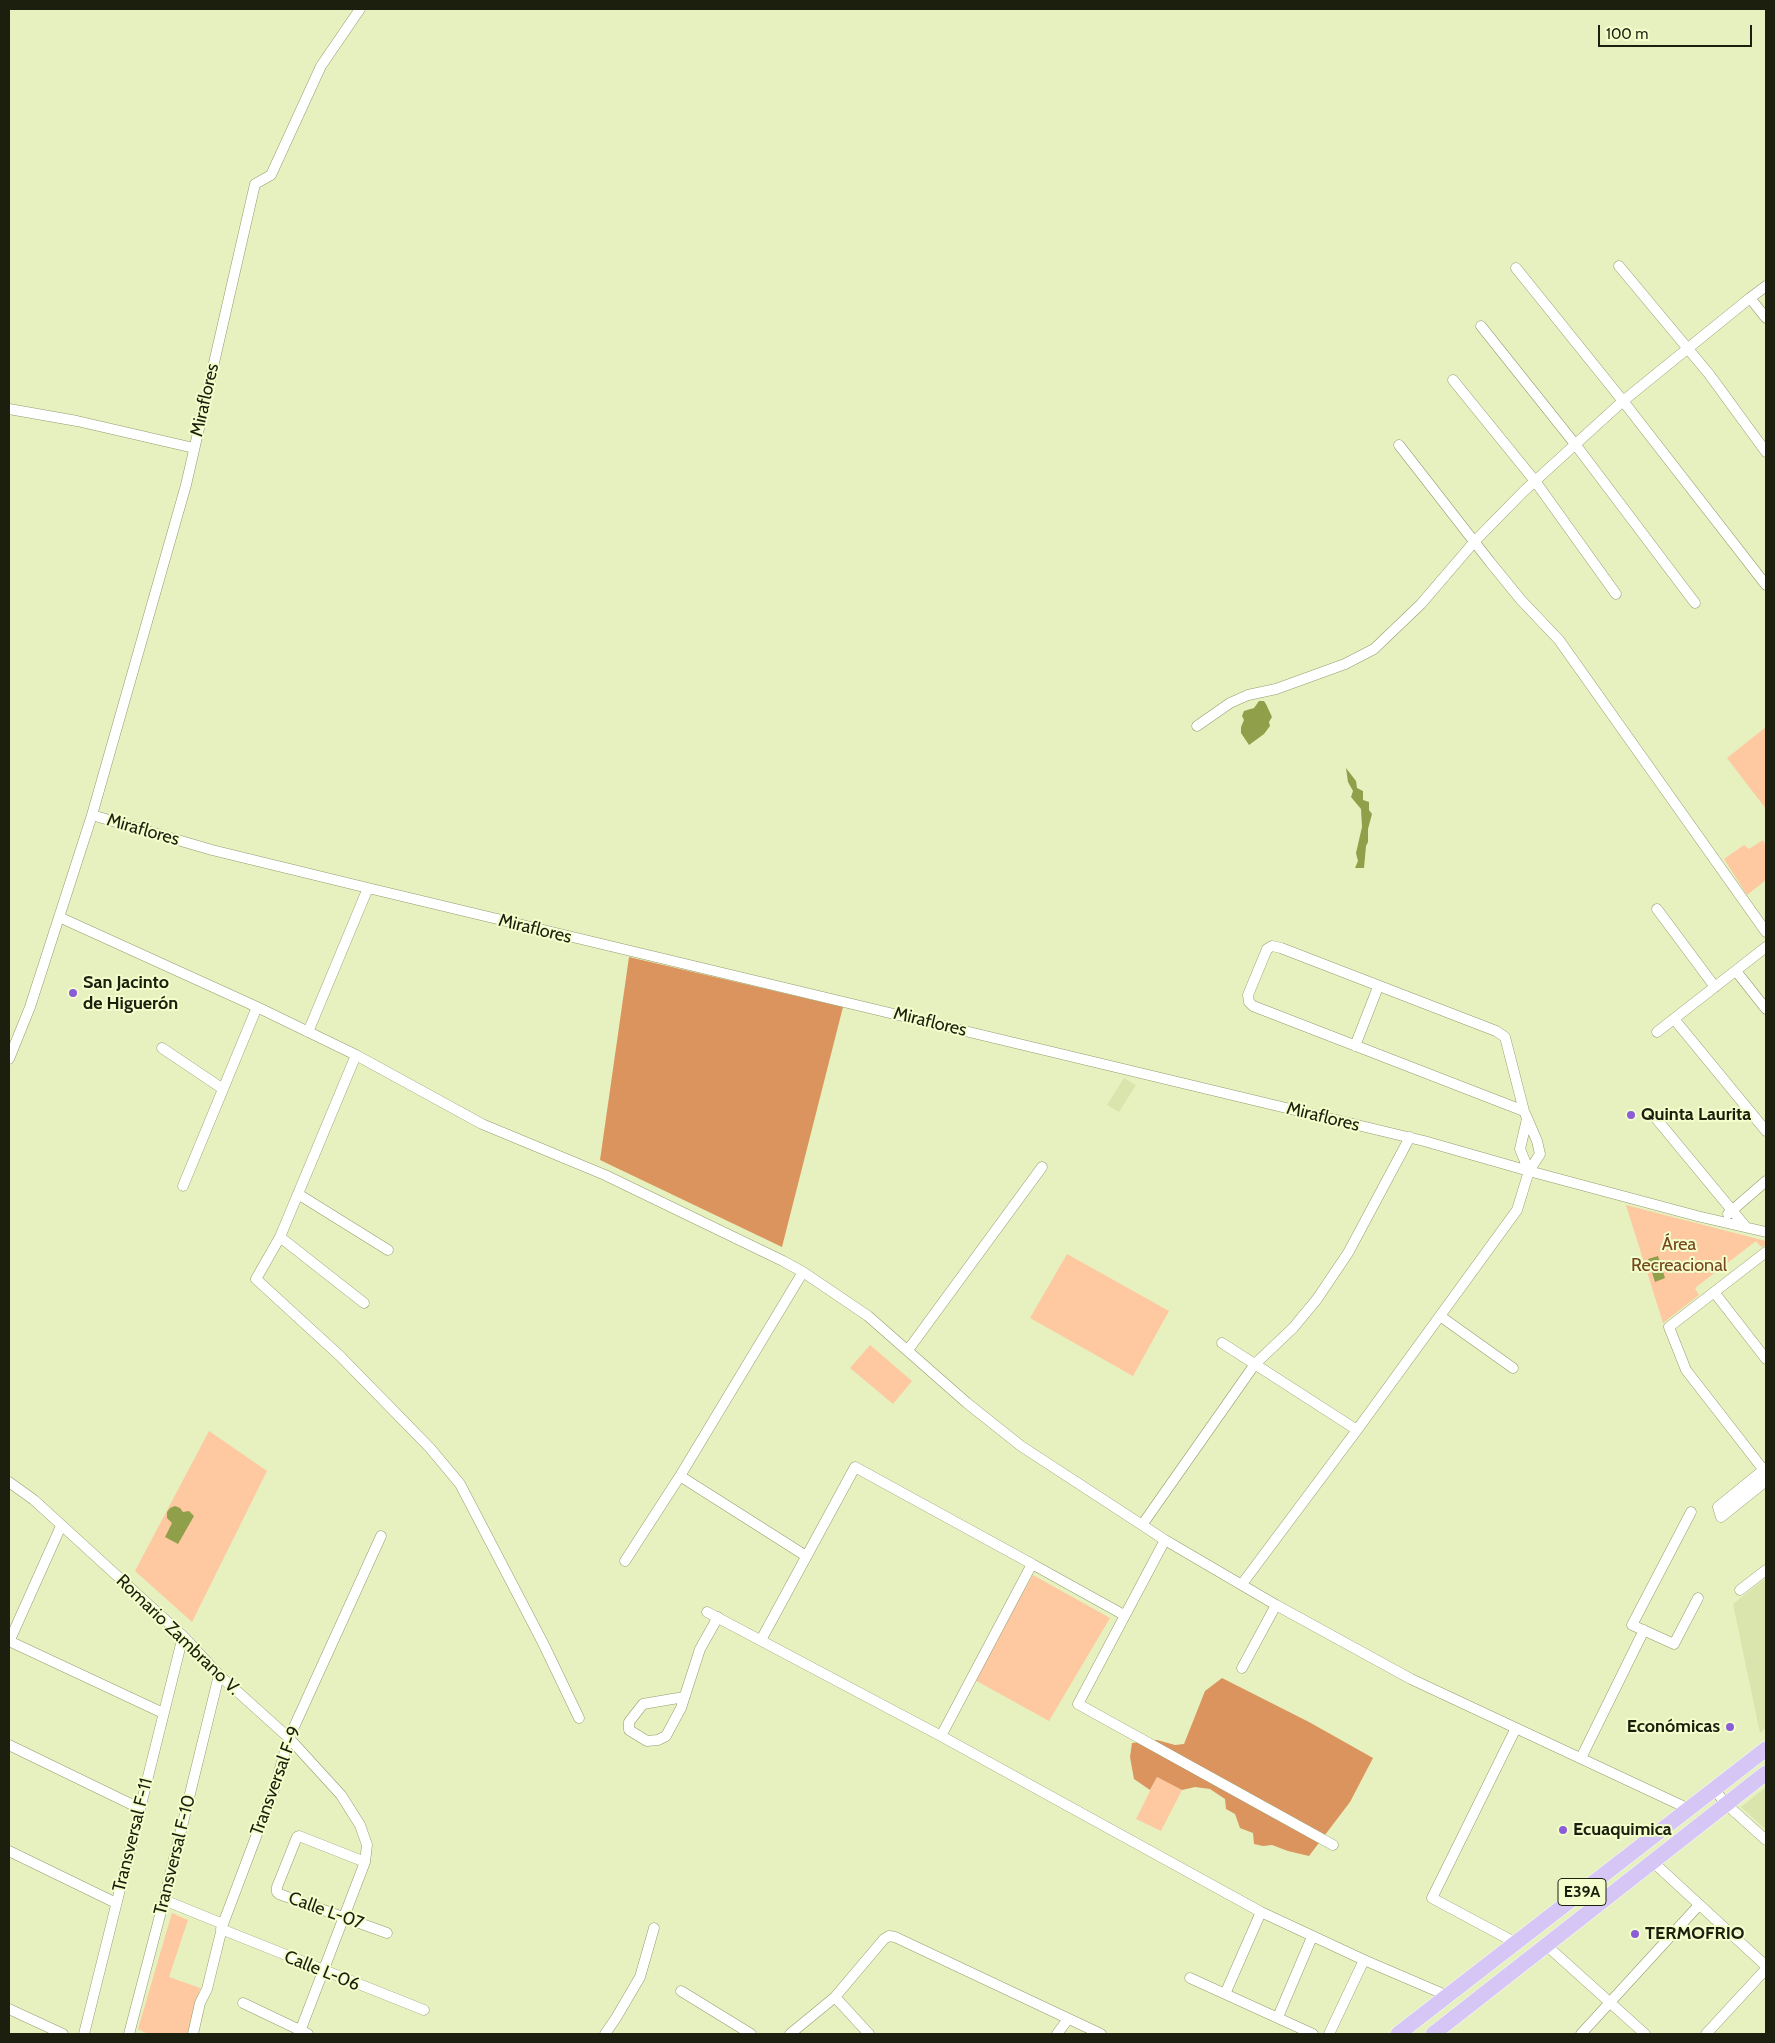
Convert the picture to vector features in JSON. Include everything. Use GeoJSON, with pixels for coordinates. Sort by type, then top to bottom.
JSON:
{"type":"FeatureCollection","features":[{"type":"Feature","properties":{"kind":"main road","name":"E39A"},"geometry":{"type":"LineString","coordinates":[[1398,2034],[1766,1749]]}},
{"type":"Feature","properties":{"kind":"main road","name":"E39A"},"geometry":{"type":"LineString","coordinates":[[1433,2034],[1766,1773]]}},
{"type":"Feature","properties":{"kind":"street","name":"Miraflores"},"geometry":{"type":"LineString","coordinates":[[9,1059],[30,1007],[92,815],[183,495],[255,184],[271,175],[321,66],[360,9]]}},
{"type":"Feature","properties":{"kind":"street"},"geometry":{"type":"LineString","coordinates":[[1619,266],[1686,349],[1709,374],[1766,452]]}},
{"type":"Feature","properties":{"kind":"street"},"geometry":{"type":"LineString","coordinates":[[1516,268],[1623,401],[1766,585]]}},
{"type":"Feature","properties":{"kind":"street"},"geometry":{"type":"LineString","coordinates":[[1197,726],[1230,703],[1248,695],[1276,689],[1345,664],[1374,649],[1421,604],[1475,541],[1535,481],[1623,401],[1766,286]]}},
{"type":"Feature","properties":{"kind":"street"},"geometry":{"type":"LineString","coordinates":[[1750,298],[1766,318]]}},
{"type":"Feature","properties":{"kind":"street"},"geometry":{"type":"LineString","coordinates":[[1481,326],[1575,444],[1695,603]]}},
{"type":"Feature","properties":{"kind":"street"},"geometry":{"type":"LineString","coordinates":[[1453,380],[1535,481],[1616,594]]}},
{"type":"Feature","properties":{"kind":"street"},"geometry":{"type":"LineString","coordinates":[[9,409],[76,421],[194,448]]}},
{"type":"Feature","properties":{"kind":"street"},"geometry":{"type":"LineString","coordinates":[[1399,445],[1522,600],[1559,640],[1766,932]]}},
{"type":"Feature","properties":{"kind":"street","name":"Miraflores"},"geometry":{"type":"LineString","coordinates":[[92,815],[212,850],[1410,1137],[1529,1171],[1766,1232]]}},
{"type":"Feature","properties":{"kind":"street"},"geometry":{"type":"LineString","coordinates":[[308,1032],[368,888]]}},
{"type":"Feature","properties":{"kind":"street"},"geometry":{"type":"LineString","coordinates":[[1657,909],[1715,987]]}},
{"type":"Feature","properties":{"kind":"street"},"geometry":{"type":"LineString","coordinates":[[59,917],[356,1055],[482,1124],[605,1175],[803,1272],[868,1316],[992,1424],[1047,1464],[1165,1540],[1276,1605],[1411,1679],[1688,1809]]}},
{"type":"Feature","properties":{"kind":"street"},"geometry":{"type":"LineString","coordinates":[[1242,1584],[1517,1210],[1529,1171],[1540,1154],[1537,1141],[1526,1115],[1506,1037],[1496,1031],[1272,946],[1267,948],[1248,996],[1249,1002],[1253,1006],[1526,1115]]}},
{"type":"Feature","properties":{"kind":"street"},"geometry":{"type":"LineString","coordinates":[[1657,1032],[1766,946]]}},
{"type":"Feature","properties":{"kind":"street"},"geometry":{"type":"LineString","coordinates":[[1736,971],[1766,1009]]}},
{"type":"Feature","properties":{"kind":"street"},"geometry":{"type":"LineString","coordinates":[[1355,1046],[1378,987]]}},
{"type":"Feature","properties":{"kind":"street"},"geometry":{"type":"LineString","coordinates":[[183,1186],[256,1007]]}},
{"type":"Feature","properties":{"kind":"street"},"geometry":{"type":"LineString","coordinates":[[1674,1019],[1766,1131]]}},
{"type":"Feature","properties":{"kind":"street"},"geometry":{"type":"LineString","coordinates":[[162,1048],[223,1089]]}},
{"type":"Feature","properties":{"kind":"street"},"geometry":{"type":"LineString","coordinates":[[356,1055],[280,1237],[256,1279],[340,1356],[430,1448],[460,1484],[543,1643],[579,1718]]}},
{"type":"Feature","properties":{"kind":"street"},"geometry":{"type":"LineString","coordinates":[[1526,1115],[1520,1149],[1529,1171]]}},
{"type":"Feature","properties":{"kind":"street"},"geometry":{"type":"LineString","coordinates":[[1654,1116],[1744,1226]]}},
{"type":"Feature","properties":{"kind":"street"},"geometry":{"type":"LineString","coordinates":[[1142,1525],[1255,1364],[1292,1328],[1317,1299],[1348,1253],[1410,1137]]}},
{"type":"Feature","properties":{"kind":"street"},"geometry":{"type":"LineString","coordinates":[[908,1350],[1042,1167]]}},
{"type":"Feature","properties":{"kind":"street"},"geometry":{"type":"LineString","coordinates":[[1719,1221],[1766,1181]]}},
{"type":"Feature","properties":{"kind":"street"},"geometry":{"type":"LineString","coordinates":[[298,1194],[388,1250]]}},
{"type":"Feature","properties":{"kind":"street"},"geometry":{"type":"LineString","coordinates":[[280,1237],[364,1303]]}},
{"type":"Feature","properties":{"kind":"street"},"geometry":{"type":"LineString","coordinates":[[1766,1253],[1669,1327],[1686,1370],[1765,1471],[1718,1507],[1721,1517],[1766,1481]]}},
{"type":"Feature","properties":{"kind":"street"},"geometry":{"type":"LineString","coordinates":[[625,1561],[680,1476],[803,1272]]}},
{"type":"Feature","properties":{"kind":"street"},"geometry":{"type":"LineString","coordinates":[[1714,1292],[1766,1359]]}},
{"type":"Feature","properties":{"kind":"street"},"geometry":{"type":"LineString","coordinates":[[1440,1316],[1514,1368]]}},
{"type":"Feature","properties":{"kind":"street"},"geometry":{"type":"LineString","coordinates":[[1222,1343],[1357,1430]]}},
{"type":"Feature","properties":{"kind":"street"},"geometry":{"type":"LineString","coordinates":[[761,1640],[855,1467],[1124,1615]]}},
{"type":"Feature","properties":{"kind":"street"},"geometry":{"type":"LineString","coordinates":[[680,1476],[806,1556]]}},
{"type":"Feature","properties":{"kind":"street","name":"Romario Zambrano V."},"geometry":{"type":"LineString","coordinates":[[9,1482],[34,1500],[183,1636],[219,1675],[289,1738],[341,1795],[360,1825],[368,1845],[365,1862],[302,2033]]}},
{"type":"Feature","properties":{"kind":"street"},"geometry":{"type":"LineString","coordinates":[[1691,1512],[1632,1625],[1674,1644],[1698,1598]]}},
{"type":"Feature","properties":{"kind":"street"},"geometry":{"type":"LineString","coordinates":[[62,1526],[9,1642],[163,1713]]}},
{"type":"Feature","properties":{"kind":"street","name":"Transversal F-9"},"geometry":{"type":"LineString","coordinates":[[193,2034],[200,2004],[207,1989],[222,1926],[274,1789],[289,1738],[381,1536]]}},
{"type":"Feature","properties":{"kind":"street"},"geometry":{"type":"LineString","coordinates":[[1165,1540],[1078,1704],[1333,1845]]}},
{"type":"Feature","properties":{"kind":"street"},"geometry":{"type":"LineString","coordinates":[[941,1736],[1032,1564]]}},
{"type":"Feature","properties":{"kind":"street"},"geometry":{"type":"LineString","coordinates":[[1740,1590],[1766,1570]]}},
{"type":"Feature","properties":{"kind":"street"},"geometry":{"type":"LineString","coordinates":[[1242,1668],[1276,1605]]}},
{"type":"Feature","properties":{"kind":"street"},"geometry":{"type":"LineString","coordinates":[[707,1612],[941,1736],[1261,1912],[1312,1937],[1448,1996]]}},
{"type":"Feature","properties":{"kind":"street"},"geometry":{"type":"LineString","coordinates":[[684,1697],[643,1704],[629,1722],[629,1730],[647,1741],[658,1740],[666,1736],[676,1718],[684,1697],[700,1650],[718,1617]]}},
{"type":"Feature","properties":{"kind":"street"},"geometry":{"type":"LineString","coordinates":[[1581,1758],[1644,1630]]}},
{"type":"Feature","properties":{"kind":"street","name":"Transversal F-11"},"geometry":{"type":"LineString","coordinates":[[84,2034],[183,1636]]}},
{"type":"Feature","properties":{"kind":"street","name":"Transversal F-10"},"geometry":{"type":"LineString","coordinates":[[129,2034],[219,1675]]}},
{"type":"Feature","properties":{"kind":"street"},"geometry":{"type":"LineString","coordinates":[[1516,1728],[1432,1898],[1516,1943]]}},
{"type":"Feature","properties":{"kind":"street"},"geometry":{"type":"LineString","coordinates":[[9,1745],[139,1808]]}},
{"type":"Feature","properties":{"kind":"street"},"geometry":{"type":"LineString","coordinates":[[1714,1789],[1726,1804],[1766,1840]]}},
{"type":"Feature","properties":{"kind":"street","name":"Calle L-07"},"geometry":{"type":"LineString","coordinates":[[365,1862],[299,1836],[277,1887],[279,1894],[387,1933]]}},
{"type":"Feature","properties":{"kind":"street"},"geometry":{"type":"LineString","coordinates":[[9,1851],[116,1903]]}},
{"type":"Feature","properties":{"kind":"street"},"geometry":{"type":"LineString","coordinates":[[1652,1862],[1766,1967],[1706,2034]]}},
{"type":"Feature","properties":{"kind":"street","name":"Calle L-06"},"geometry":{"type":"LineString","coordinates":[[164,1900],[324,1972],[424,2010]]}},
{"type":"Feature","properties":{"kind":"street"},"geometry":{"type":"LineString","coordinates":[[1581,2034],[1699,1905]]}},
{"type":"Feature","properties":{"kind":"street"},"geometry":{"type":"LineString","coordinates":[[1225,1994],[1261,1912]]}},
{"type":"Feature","properties":{"kind":"street"},"geometry":{"type":"LineString","coordinates":[[605,2034],[640,1977],[654,1928]]}},
{"type":"Feature","properties":{"kind":"street"},"geometry":{"type":"LineString","coordinates":[[790,2034],[835,1997],[884,1939],[889,1936],[895,1937],[1101,2034]]}},
{"type":"Feature","properties":{"kind":"street"},"geometry":{"type":"LineString","coordinates":[[1278,2017],[1312,1937]]}},
{"type":"Feature","properties":{"kind":"street"},"geometry":{"type":"LineString","coordinates":[[1546,1945],[1645,2034]]}},
{"type":"Feature","properties":{"kind":"street"},"geometry":{"type":"LineString","coordinates":[[1329,2034],[1364,1960]]}},
{"type":"Feature","properties":{"kind":"street"},"geometry":{"type":"LineString","coordinates":[[1190,1978],[1313,2034]]}},
{"type":"Feature","properties":{"kind":"street"},"geometry":{"type":"LineString","coordinates":[[681,1991],[752,2034]]}},
{"type":"Feature","properties":{"kind":"street"},"geometry":{"type":"LineString","coordinates":[[835,1997],[869,2034]]}},
{"type":"Feature","properties":{"kind":"street"},"geometry":{"type":"LineString","coordinates":[[243,2003],[302,2033]]}},
{"type":"Feature","properties":{"kind":"street"},"geometry":{"type":"LineString","coordinates":[[9,2009],[45,2031],[63,2034]]}},
{"type":"Feature","properties":{"kind":"street"},"geometry":{"type":"LineString","coordinates":[[1057,2034],[1068,2019]]}},
{"type":"Feature","properties":{"kind":"shaded area"},"geometry":{"type":"Polygon","coordinates":[[[1259,701],[1264,701],[1272,717],[1269,722],[1270,726],[1264,734],[1249,745],[1241,733],[1244,720],[1242,716],[1244,711],[1254,708],[1259,701]]]}},
{"type":"Feature","properties":{"kind":"shaded area"},"geometry":{"type":"Polygon","coordinates":[[[1346,768],[1356,781],[1357,788],[1363,791],[1363,800],[1369,802],[1369,810],[1372,814],[1368,829],[1364,868],[1355,868],[1358,861],[1356,853],[1362,827],[1361,809],[1351,797],[1353,791],[1348,782],[1346,768]]]}},
{"type":"Feature","properties":{"kind":"shaded area"},"geometry":{"type":"Polygon","coordinates":[[[629,957],[843,1007],[782,1247],[600,1160],[629,957]]]}},
{"type":"Feature","properties":{"kind":"shaded area"},"geometry":{"type":"Polygon","coordinates":[[[1124,1078],[1136,1085],[1119,1112],[1107,1105],[1124,1078]]]}},
{"type":"Feature","properties":{"kind":"shaded area"},"geometry":{"type":"Polygon","coordinates":[[[1658,1256],[1665,1278],[1655,1282],[1648,1259],[1658,1256]]]}},
{"type":"Feature","properties":{"kind":"shaded area"},"geometry":{"type":"Polygon","coordinates":[[[175,1506],[183,1512],[189,1511],[194,1516],[178,1544],[165,1537],[172,1523],[167,1518],[167,1512],[175,1506]]]}},
{"type":"Feature","properties":{"kind":"shaded area"},"geometry":{"type":"Polygon","coordinates":[[[1766,1578],[1766,1728],[1760,1733],[1733,1604],[1766,1578]]]}},
{"type":"Feature","properties":{"kind":"shaded area"},"geometry":{"type":"Polygon","coordinates":[[[1222,1678],[1309,1722],[1373,1758],[1350,1802],[1309,1856],[1272,1845],[1254,1844],[1253,1833],[1240,1828],[1235,1814],[1226,1809],[1225,1799],[1210,1789],[1195,1787],[1182,1790],[1157,1777],[1150,1790],[1134,1779],[1130,1757],[1132,1743],[1157,1740],[1175,1745],[1184,1744],[1205,1691],[1222,1678]]]}},
{"type":"Feature","properties":{"kind":"shaded area"},"geometry":{"type":"Polygon","coordinates":[[[1766,1787],[1766,1830],[1741,1807],[1766,1787]]]}},
{"type":"Feature","properties":{"kind":"green space"},"geometry":{"type":"Polygon","coordinates":[[[1766,727],[1766,809],[1727,758],[1766,727]]]}},
{"type":"Feature","properties":{"kind":"green space"},"geometry":{"type":"Polygon","coordinates":[[[1763,840],[1766,846],[1766,880],[1747,895],[1724,859],[1744,845],[1749,849],[1763,840]]]}},
{"type":"Feature","properties":{"kind":"green space","name":"Área Recreacional"},"geometry":{"type":"Polygon","coordinates":[[[1626,1205],[1766,1241],[1766,1245],[1761,1247],[1756,1241],[1695,1288],[1699,1295],[1663,1323],[1626,1205]]]}},
{"type":"Feature","properties":{"kind":"green space"},"geometry":{"type":"Polygon","coordinates":[[[1067,1254],[1169,1311],[1133,1376],[1030,1318],[1067,1254]]]}},
{"type":"Feature","properties":{"kind":"green space"},"geometry":{"type":"Polygon","coordinates":[[[870,1345],[912,1381],[893,1404],[850,1368],[870,1345]]]}},
{"type":"Feature","properties":{"kind":"green space"},"geometry":{"type":"Polygon","coordinates":[[[209,1431],[267,1471],[192,1622],[135,1571],[209,1431]]]}},
{"type":"Feature","properties":{"kind":"green space"},"geometry":{"type":"Polygon","coordinates":[[[1033,1575],[1110,1618],[1049,1721],[973,1679],[1033,1575]]]}},
{"type":"Feature","properties":{"kind":"green space"},"geometry":{"type":"Polygon","coordinates":[[[1157,1777],[1182,1790],[1161,1831],[1136,1819],[1157,1777]]]}},
{"type":"Feature","properties":{"kind":"green space"},"geometry":{"type":"Polygon","coordinates":[[[172,1913],[188,1920],[169,1977],[200,1988],[188,2034],[148,2034],[138,2029],[172,1913]]]}},
{"type":"Feature","properties":{"kind":"place","name":"San Jacinto de Higuerón"},"geometry":{"type":"Point","coordinates":[73,993]}},
{"type":"Feature","properties":{"kind":"place","name":"Quinta Laurita"},"geometry":{"type":"Point","coordinates":[1631,1115]}},
{"type":"Feature","properties":{"kind":"place","name":"Económicas"},"geometry":{"type":"Point","coordinates":[1730,1727]}},
{"type":"Feature","properties":{"kind":"place","name":"Ecuaquimica"},"geometry":{"type":"Point","coordinates":[1563,1830]}},
{"type":"Feature","properties":{"kind":"place","name":"TERMOFRIO"},"geometry":{"type":"Point","coordinates":[1635,1934]}}]}
